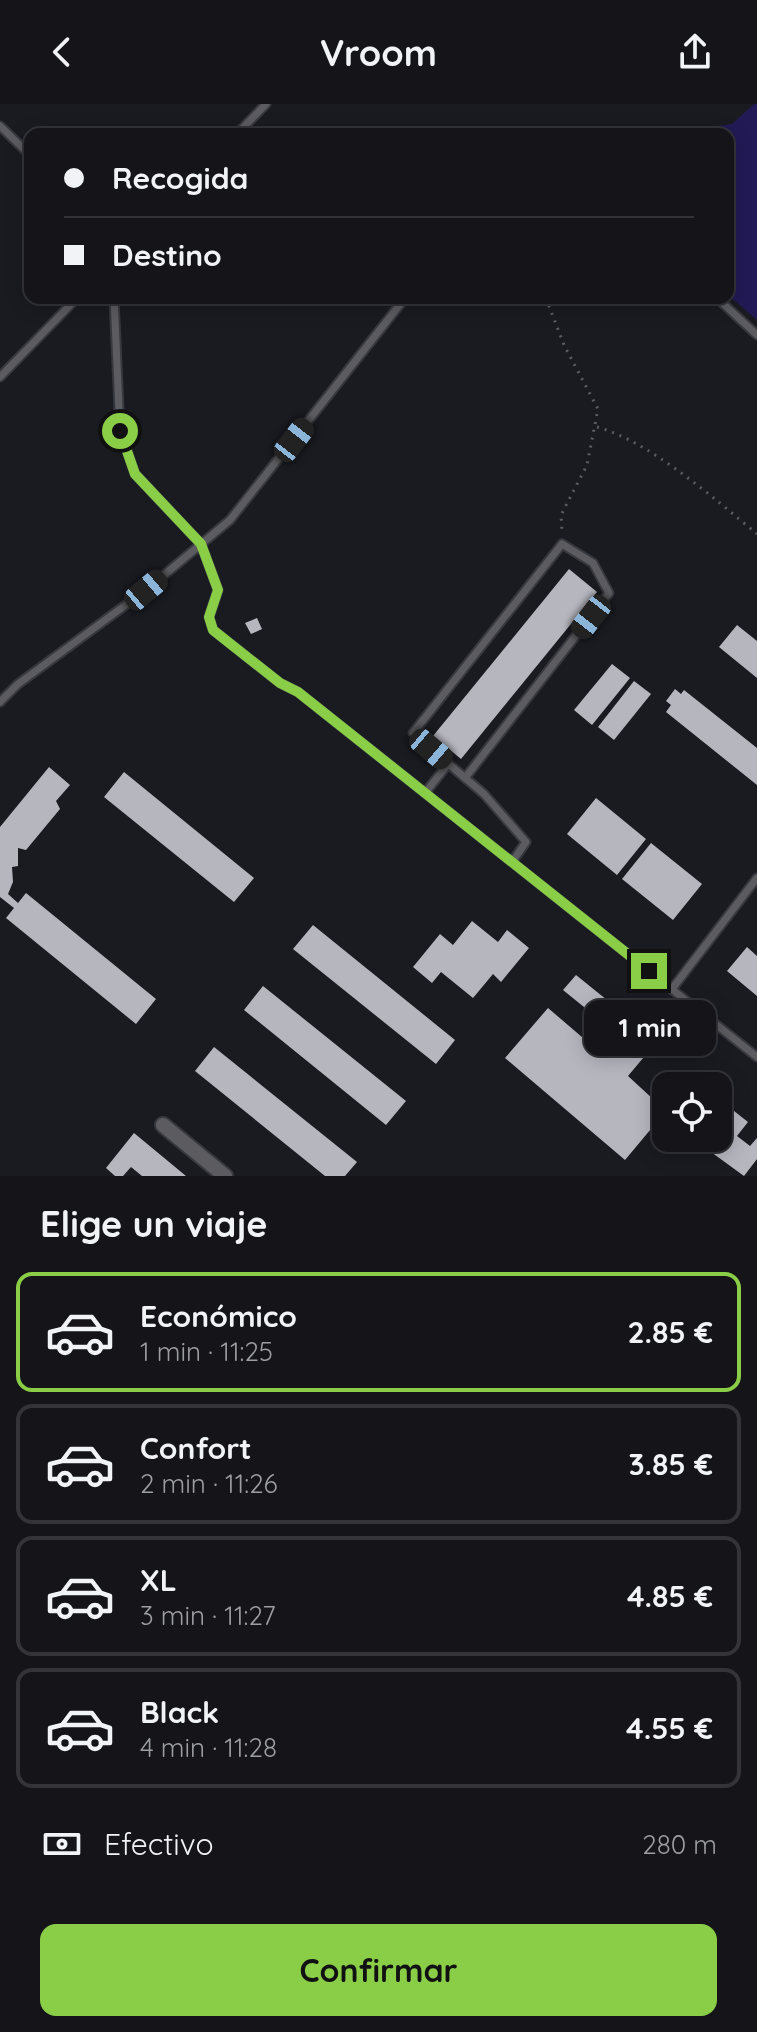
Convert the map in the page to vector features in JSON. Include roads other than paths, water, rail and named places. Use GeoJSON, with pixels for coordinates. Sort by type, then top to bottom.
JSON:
{"type":"FeatureCollection","features":[{"type":"Feature","properties":{"kind":"street"},"geometry":{"type":"LineString","coordinates":[[163,1125],[225,1176]]}},
{"type":"Feature","properties":{"kind":"lane"},"geometry":{"type":"LineString","coordinates":[[243,128],[266,104]]}},
{"type":"Feature","properties":{"kind":"lane"},"geometry":{"type":"LineString","coordinates":[[0,126],[24,149]]}},
{"type":"Feature","properties":{"kind":"lane"},"geometry":{"type":"LineString","coordinates":[[0,377],[71,304]]}},
{"type":"Feature","properties":{"kind":"lane"},"geometry":{"type":"LineString","coordinates":[[114,304],[120,431],[135,474],[201,544],[218,590],[209,617],[213,630],[280,683],[298,692],[757,1057]]}},
{"type":"Feature","properties":{"kind":"lane"},"geometry":{"type":"LineString","coordinates":[[0,702],[230,520],[400,304]]}},
{"type":"Feature","properties":{"kind":"lane"},"geometry":{"type":"LineString","coordinates":[[723,304],[757,335]]}},
{"type":"Feature","properties":{"kind":"lane"},"geometry":{"type":"LineString","coordinates":[[413,733],[562,544],[593,563],[609,593],[465,778]]}},
{"type":"Feature","properties":{"kind":"lane"},"geometry":{"type":"LineString","coordinates":[[431,749],[465,778],[526,842],[512,862]]}},
{"type":"Feature","properties":{"kind":"lane"},"geometry":{"type":"LineString","coordinates":[[425,793],[448,764]]}},
{"type":"Feature","properties":{"kind":"lane"},"geometry":{"type":"LineString","coordinates":[[672,989],[757,878]]}}]}
